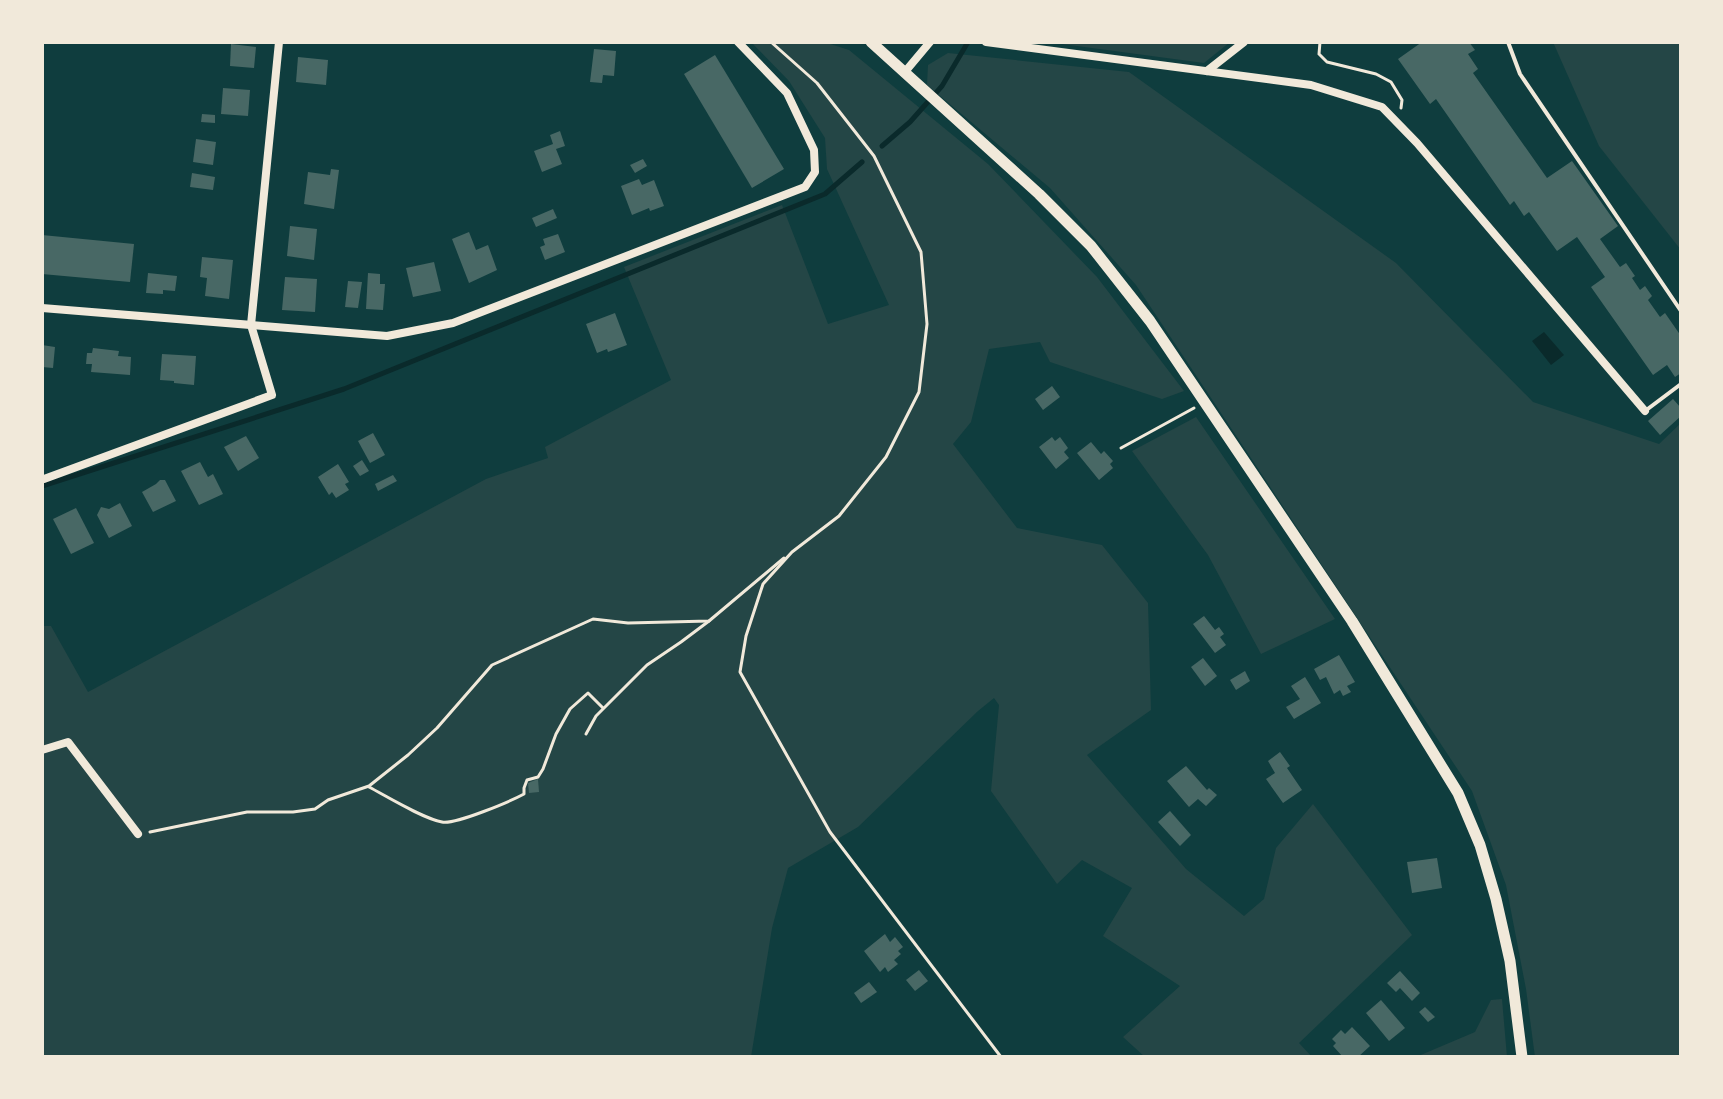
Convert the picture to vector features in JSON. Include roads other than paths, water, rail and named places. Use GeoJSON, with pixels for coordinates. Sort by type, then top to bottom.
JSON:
{"type":"FeatureCollection","features":[{"type":"Feature","properties":{"kind":"street"},"geometry":{"type":"LineString","coordinates":[[44,479],[272,395],[251,325],[279,42]]}},
{"type":"Feature","properties":{"kind":"street"},"geometry":{"type":"LineString","coordinates":[[42,308],[387,336],[453,323],[805,187],[815,172],[814,150],[787,93],[738,42]]}},
{"type":"Feature","properties":{"kind":"street"},"geometry":{"type":"LineString","coordinates":[[871,42],[1039,194],[1091,246],[1150,321],[1352,621],[1458,793],[1480,845],[1510,961],[1522,1057]]}},
{"type":"Feature","properties":{"kind":"street"},"geometry":{"type":"LineString","coordinates":[[904,73],[930,42]]}},
{"type":"Feature","properties":{"kind":"street"},"geometry":{"type":"LineString","coordinates":[[986,42],[1311,85],[1382,107],[1417,143],[1645,411]]}},
{"type":"Feature","properties":{"kind":"street"},"geometry":{"type":"LineString","coordinates":[[1207,71],[1244,42]]}},
{"type":"Feature","properties":{"kind":"street"},"geometry":{"type":"LineString","coordinates":[[42,750],[68,742],[138,834]]}},
{"type":"Feature","properties":{"kind":"lane"},"geometry":{"type":"LineString","coordinates":[[1508,42],[1520,74],[1681,311]]}},
{"type":"Feature","properties":{"kind":"lane"},"geometry":{"type":"LineString","coordinates":[[1645,411],[1681,384]]}},
{"type":"Feature","properties":{"kind":"waterway"},"geometry":{"type":"LineString","coordinates":[[882,146],[910,122],[942,86],[968,42]]}},
{"type":"Feature","properties":{"kind":"waterway"},"geometry":{"type":"LineString","coordinates":[[42,486],[344,389],[825,194],[862,162]]}}]}
